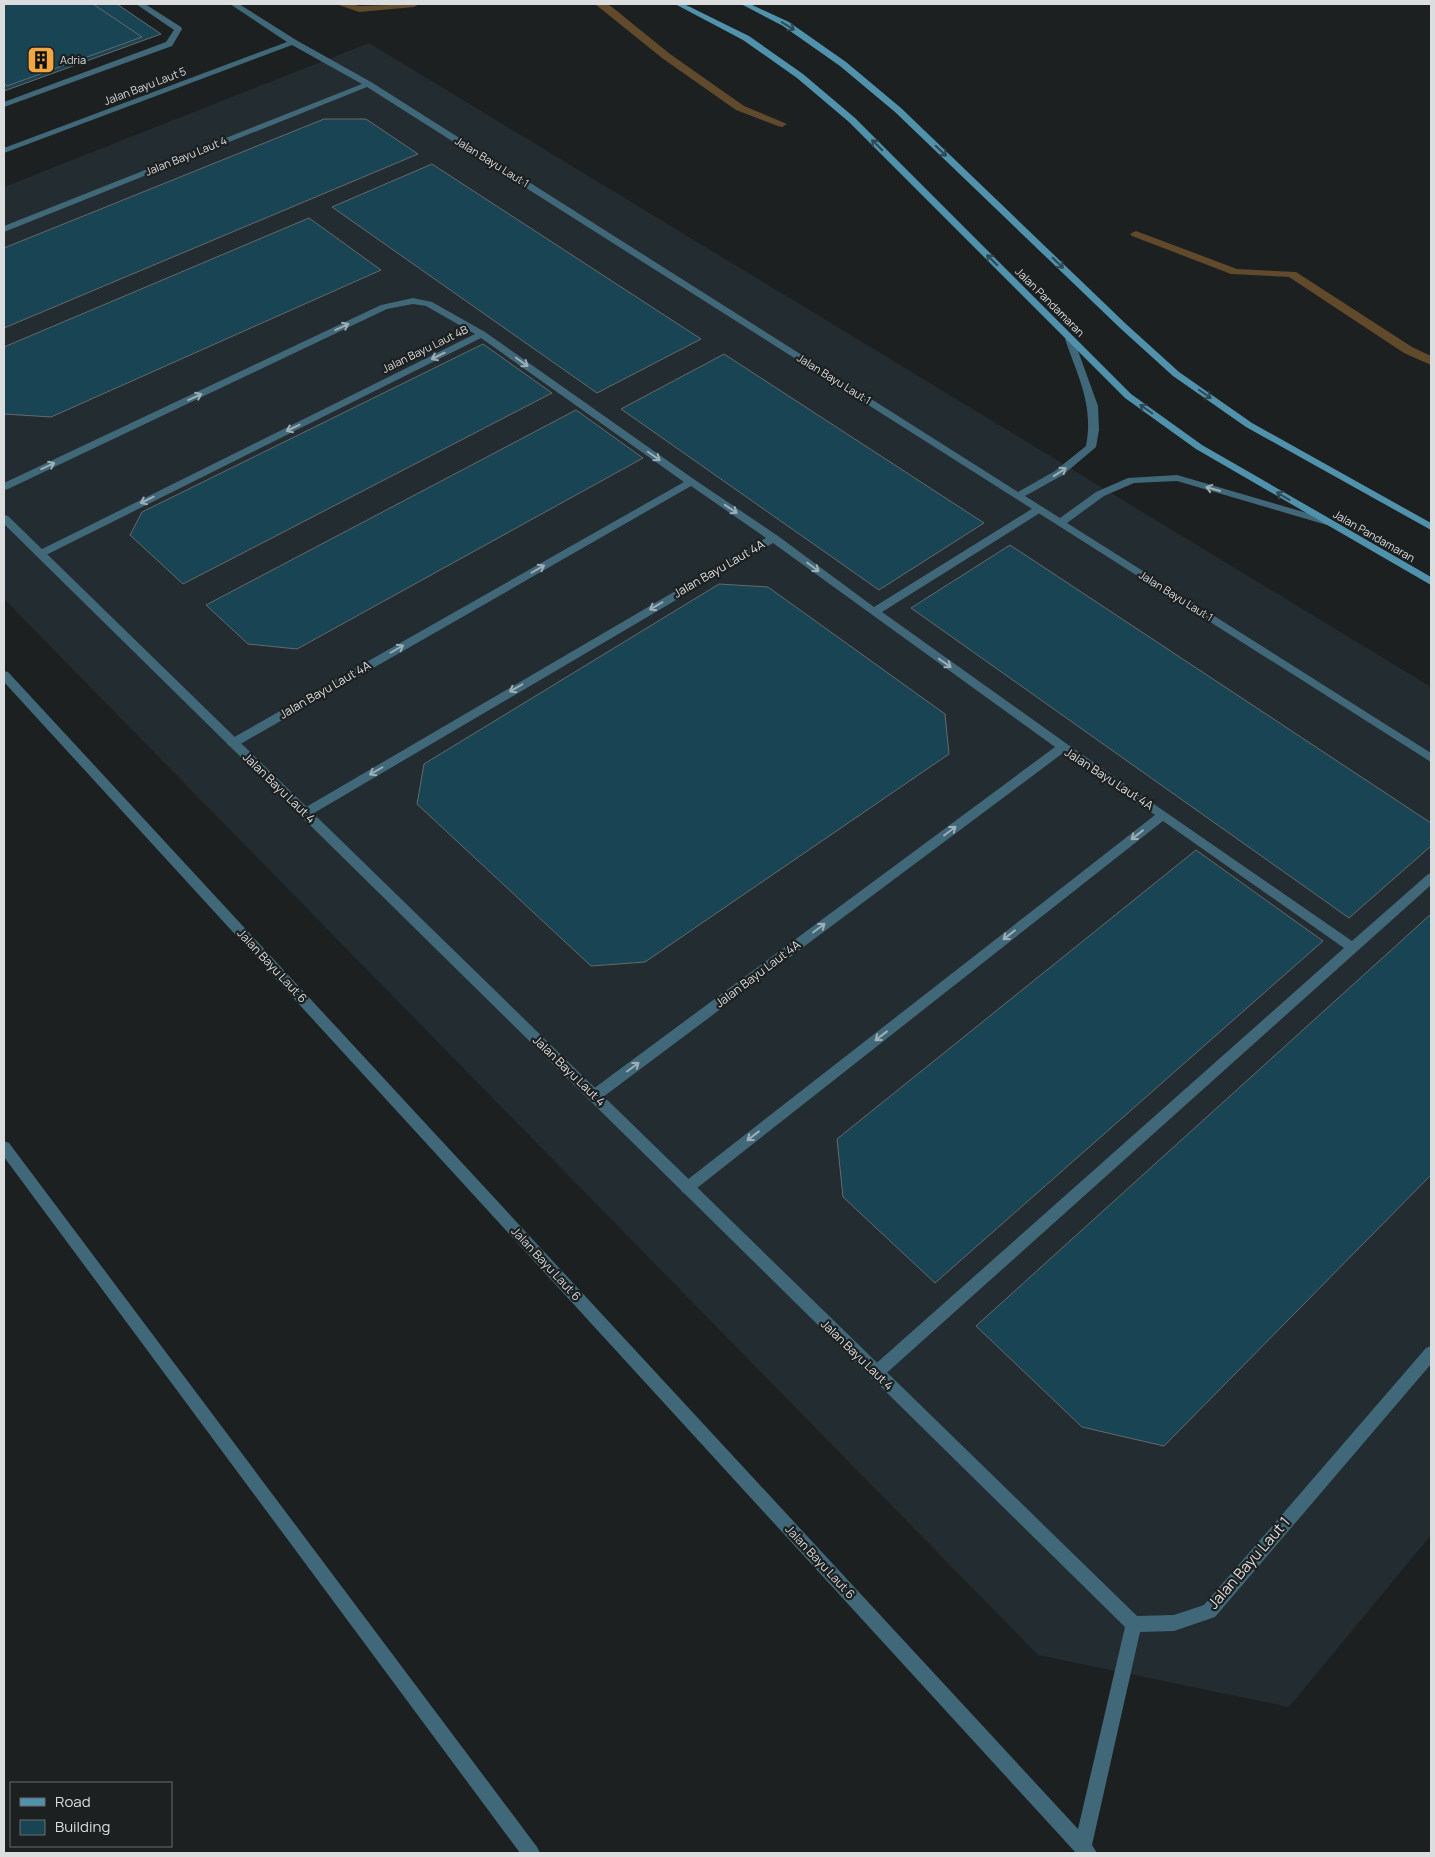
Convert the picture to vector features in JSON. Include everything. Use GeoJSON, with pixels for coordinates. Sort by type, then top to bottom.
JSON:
{"type":"FeatureCollection","features":[{"type":"Feature","properties":{"kind":"main road","name":"Jalan Pandamaran"},"geometry":{"type":"LineString","coordinates":[[679,4],[746,38],[800,76],[852,120],[1128,396],[1199,447],[1431,582]]}},
{"type":"Feature","properties":{"kind":"main road"},"geometry":{"type":"LineString","coordinates":[[745,4],[786,24],[844,64],[898,110],[1123,326],[1176,374],[1249,425],[1431,527]]}},
{"type":"Feature","properties":{"kind":"street"},"geometry":{"type":"LineString","coordinates":[[4,105],[169,44],[178,29],[140,4]]}},
{"type":"Feature","properties":{"kind":"street","name":"Jalan Bayu Laut 1"},"geometry":{"type":"LineString","coordinates":[[234,4],[294,42],[368,84],[1431,758]]}},
{"type":"Feature","properties":{"kind":"street","name":"Jalan Bayu Laut 5"},"geometry":{"type":"LineString","coordinates":[[4,151],[294,42]]}},
{"type":"Feature","properties":{"kind":"street","name":"Jalan Bayu Laut 4"},"geometry":{"type":"LineString","coordinates":[[4,228],[368,84]]}},
{"type":"Feature","properties":{"kind":"street","name":"Jalan Bayu Laut 4B"},"geometry":{"type":"LineString","coordinates":[[4,487],[384,308],[413,301],[429,304],[482,334]]}},
{"type":"Feature","properties":{"kind":"street"},"geometry":{"type":"LineString","coordinates":[[482,334],[690,482]]}},
{"type":"Feature","properties":{"kind":"street","name":"Jalan Bayu Laut 4B"},"geometry":{"type":"LineString","coordinates":[[40,554],[482,334]]}},
{"type":"Feature","properties":{"kind":"street"},"geometry":{"type":"LineString","coordinates":[[1018,496],[1059,473],[1090,447],[1094,430],[1093,406],[1070,339]]}},
{"type":"Feature","properties":{"kind":"street"},"geometry":{"type":"LineString","coordinates":[[1060,523],[1100,494],[1132,480],[1177,478],[1327,522]]}},
{"type":"Feature","properties":{"kind":"street","name":"Jalan Bayu Laut 4A"},"geometry":{"type":"LineString","coordinates":[[233,742],[690,482],[774,538],[750,550],[305,813]]}},
{"type":"Feature","properties":{"kind":"street"},"geometry":{"type":"LineString","coordinates":[[874,612],[1039,509]]}},
{"type":"Feature","properties":{"kind":"street","name":"Jalan Bayu Laut 4"},"geometry":{"type":"LineString","coordinates":[[4,518],[1134,1624]]}},
{"type":"Feature","properties":{"kind":"street"},"geometry":{"type":"LineString","coordinates":[[774,538],[1063,747]]}},
{"type":"Feature","properties":{"kind":"street","name":"Jalan Bayu Laut 6"},"geometry":{"type":"LineString","coordinates":[[4,675],[1086,1850]]}},
{"type":"Feature","properties":{"kind":"street","name":"Jalan Bayu Laut 4A"},"geometry":{"type":"LineString","coordinates":[[594,1096],[1063,747],[1163,815],[687,1188]]}},
{"type":"Feature","properties":{"kind":"street"},"geometry":{"type":"LineString","coordinates":[[1163,815],[1352,947]]}},
{"type":"Feature","properties":{"kind":"street"},"geometry":{"type":"LineString","coordinates":[[876,1373],[1431,878]]}},
{"type":"Feature","properties":{"kind":"street"},"geometry":{"type":"LineString","coordinates":[[4,1147],[531,1853]]}},
{"type":"Feature","properties":{"kind":"street","name":"Jalan Bayu Laut 1"},"geometry":{"type":"LineString","coordinates":[[1134,1624],[1174,1623],[1209,1611],[1431,1353]]}},
{"type":"Feature","properties":{"kind":"street"},"geometry":{"type":"LineString","coordinates":[[1086,1850],[1134,1624]]}},
{"type":"Feature","properties":{"kind":"shaded area"},"geometry":{"type":"Polygon","coordinates":[[[369,43],[1431,687],[1431,1535],[1289,1707],[1038,1655],[4,599],[4,187],[369,43]]]}},
{"type":"Feature","properties":{"kind":"building","name":"Adria"},"geometry":{"type":"Polygon","coordinates":[[[4,4],[117,4],[161,34],[4,91],[4,4]]]}},
{"type":"Feature","properties":{"kind":"building","name":"Adria"},"geometry":{"type":"Polygon","coordinates":[[[4,4],[93,4],[142,37],[7,86],[4,83],[4,4]]]}},
{"type":"Feature","properties":{"kind":"building"},"geometry":{"type":"Polygon","coordinates":[[[324,119],[366,119],[418,154],[4,328],[4,248],[324,119]]]}},
{"type":"Feature","properties":{"kind":"building"},"geometry":{"type":"Polygon","coordinates":[[[432,164],[701,339],[597,393],[332,207],[432,164]]]}},
{"type":"Feature","properties":{"kind":"building"},"geometry":{"type":"Polygon","coordinates":[[[309,218],[381,270],[51,417],[4,414],[4,347],[309,218]]]}},
{"type":"Feature","properties":{"kind":"building"},"geometry":{"type":"Polygon","coordinates":[[[483,344],[552,393],[183,584],[130,535],[142,512],[483,344]]]}},
{"type":"Feature","properties":{"kind":"building"},"geometry":{"type":"Polygon","coordinates":[[[724,354],[984,523],[879,590],[621,409],[724,354]]]}},
{"type":"Feature","properties":{"kind":"building"},"geometry":{"type":"Polygon","coordinates":[[[576,410],[643,458],[297,649],[248,644],[206,605],[576,410]]]}},
{"type":"Feature","properties":{"kind":"building"},"geometry":{"type":"Polygon","coordinates":[[[1010,545],[1431,823],[1431,846],[1349,918],[911,608],[1010,545]]]}},
{"type":"Feature","properties":{"kind":"building"},"geometry":{"type":"Polygon","coordinates":[[[719,584],[768,587],[945,714],[949,754],[645,962],[591,966],[417,804],[424,764],[719,584]]]}},
{"type":"Feature","properties":{"kind":"building"},"geometry":{"type":"Polygon","coordinates":[[[1196,850],[1323,941],[935,1283],[843,1197],[837,1139],[1196,850]]]}},
{"type":"Feature","properties":{"kind":"building"},"geometry":{"type":"Polygon","coordinates":[[[1431,914],[1431,1175],[1164,1446],[1082,1427],[976,1326],[1431,914]]]}},
{"type":"Feature","properties":{"kind":"waterway"},"geometry":{"type":"LineString","coordinates":[[341,4],[359,9],[414,4]]}},
{"type":"Feature","properties":{"kind":"waterway"},"geometry":{"type":"LineString","coordinates":[[600,4],[609,9],[666,56],[740,108],[782,124]]}},
{"type":"Feature","properties":{"kind":"waterway"},"geometry":{"type":"LineString","coordinates":[[1136,234],[1235,272],[1292,274],[1408,350],[1431,361]]}},
{"type":"Feature","properties":{"kind":"place","name":"Adria"},"geometry":{"type":"Point","coordinates":[41,60]}}]}
